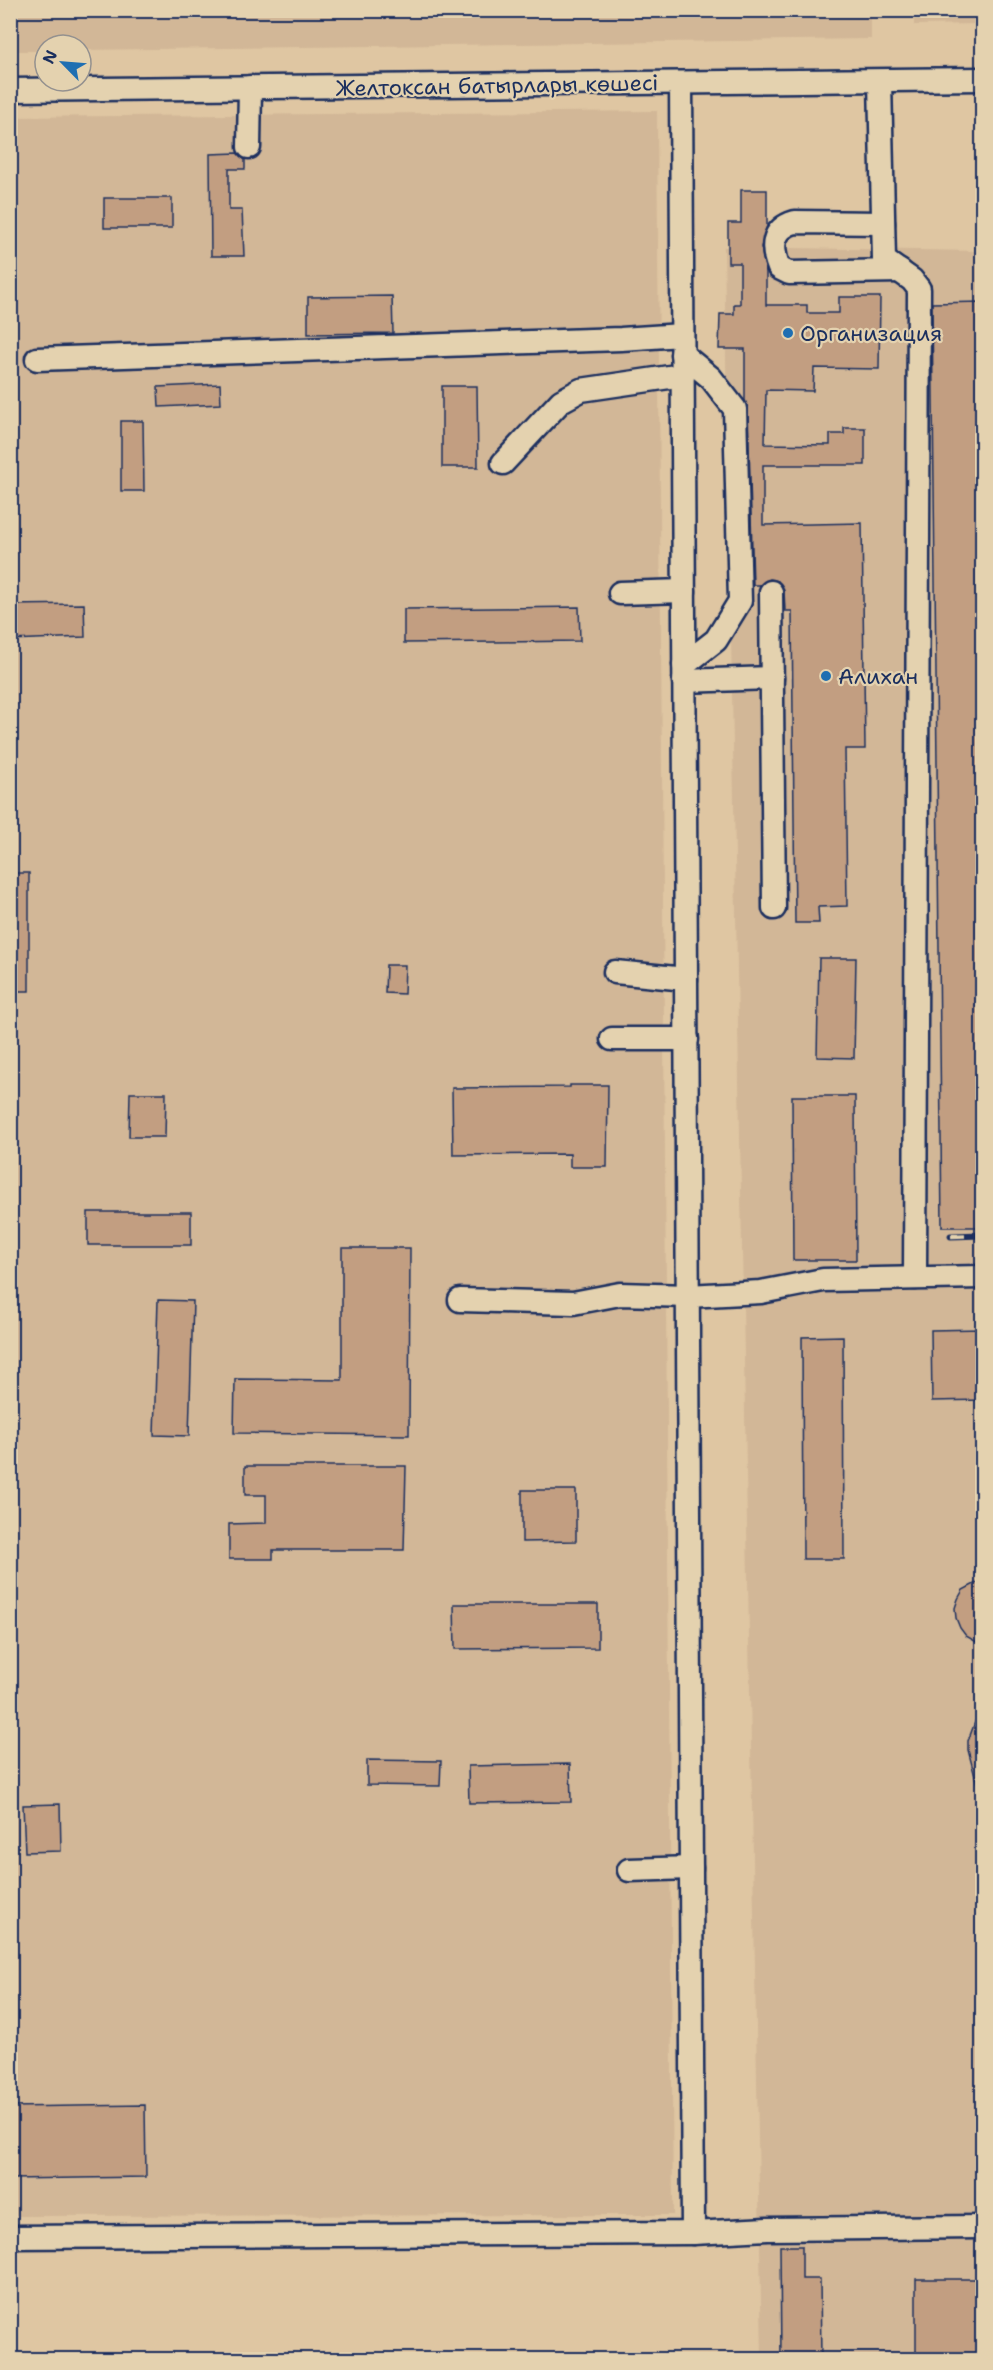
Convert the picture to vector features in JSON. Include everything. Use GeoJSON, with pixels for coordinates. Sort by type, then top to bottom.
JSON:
{"type":"FeatureCollection","features":[{"type":"Feature","properties":{"kind":"street","name":"Желтоксан батырлары көшесі"},"geometry":{"type":"LineString","coordinates":[[10,90],[982,79]]}},
{"type":"Feature","properties":{"kind":"street"},"geometry":{"type":"LineString","coordinates":[[880,81],[884,260],[920,289],[915,1278]]}},
{"type":"Feature","properties":{"kind":"street"},"geometry":{"type":"LineString","coordinates":[[681,83],[693,2233]]}},
{"type":"Feature","properties":{"kind":"street"},"geometry":{"type":"LineString","coordinates":[[249,87],[249,147]]}},
{"type":"Feature","properties":{"kind":"street"},"geometry":{"type":"LineString","coordinates":[[883,223],[795,222],[783,225],[776,236],[773,254],[779,268],[789,273],[900,271]]}},
{"type":"Feature","properties":{"kind":"street"},"geometry":{"type":"LineString","coordinates":[[37,359],[597,340],[682,355],[711,378],[735,409],[740,601],[716,640],[684,673]]}},
{"type":"Feature","properties":{"kind":"street"},"geometry":{"type":"LineString","coordinates":[[503,463],[561,401],[582,390],[682,355]]}},
{"type":"Feature","properties":{"kind":"street"},"geometry":{"type":"LineString","coordinates":[[620,593],[684,591]]}},
{"type":"Feature","properties":{"kind":"street"},"geometry":{"type":"LineString","coordinates":[[771,592],[774,908]]}},
{"type":"Feature","properties":{"kind":"street"},"geometry":{"type":"LineString","coordinates":[[684,673],[772,678]]}},
{"type":"Feature","properties":{"kind":"street"},"geometry":{"type":"LineString","coordinates":[[615,972],[686,979]]}},
{"type":"Feature","properties":{"kind":"street"},"geometry":{"type":"LineString","coordinates":[[612,1039],[687,1039]]}},
{"type":"Feature","properties":{"kind":"street"},"geometry":{"type":"LineString","coordinates":[[460,1300],[573,1303],[620,1294],[688,1296],[761,1292],[823,1280],[982,1277]]}},
{"type":"Feature","properties":{"kind":"street"},"geometry":{"type":"LineString","coordinates":[[629,1870],[691,1868]]}},
{"type":"Feature","properties":{"kind":"street"},"geometry":{"type":"LineString","coordinates":[[10,2237],[693,2233],[766,2229],[982,2228]]}},
{"type":"Feature","properties":{"kind":"shaded area"},"geometry":{"type":"Polygon","coordinates":[[[11,10],[871,11],[871,39],[93,50],[93,33],[33,33],[33,51],[10,51],[11,10]]]}},
{"type":"Feature","properties":{"kind":"shaded area"},"geometry":{"type":"Polygon","coordinates":[[[914,11],[982,11],[982,24],[914,25],[914,11]]]}},
{"type":"Feature","properties":{"kind":"shaded area"},"geometry":{"type":"Polygon","coordinates":[[[657,111],[673,2215],[11,2216],[10,117],[657,111]]]}},
{"type":"Feature","properties":{"kind":"shaded area"},"geometry":{"type":"Polygon","coordinates":[[[724,247],[982,251],[982,2359],[762,2359],[724,247]]]}},
{"type":"Feature","properties":{"kind":"building"},"geometry":{"type":"Polygon","coordinates":[[[237,153],[245,160],[245,169],[229,169],[229,210],[242,210],[244,256],[211,256],[210,154],[237,153]]]}},
{"type":"Feature","properties":{"kind":"building"},"geometry":{"type":"Polygon","coordinates":[[[741,190],[767,190],[767,226],[761,247],[766,272],[766,305],[807,305],[807,313],[839,313],[839,297],[880,297],[879,369],[814,368],[813,391],[766,390],[765,444],[830,445],[830,434],[844,434],[844,428],[865,428],[865,465],[763,465],[763,525],[862,523],[865,749],[845,749],[847,906],[818,907],[819,923],[795,923],[792,611],[785,611],[784,591],[778,581],[770,579],[760,585],[753,585],[745,349],[719,349],[720,314],[734,314],[734,304],[740,304],[740,263],[728,263],[728,223],[741,223],[741,190]]]}},
{"type":"Feature","properties":{"kind":"building"},"geometry":{"type":"Polygon","coordinates":[[[104,198],[172,198],[172,228],[104,228],[104,198]]]}},
{"type":"Feature","properties":{"kind":"building"},"geometry":{"type":"Polygon","coordinates":[[[392,296],[393,333],[308,334],[308,297],[392,296]]]}},
{"type":"Feature","properties":{"kind":"building"},"geometry":{"type":"Polygon","coordinates":[[[982,302],[982,1227],[942,1227],[932,303],[982,302]]]}},
{"type":"Feature","properties":{"kind":"building"},"geometry":{"type":"Polygon","coordinates":[[[220,384],[221,404],[159,407],[158,387],[220,384]]]}},
{"type":"Feature","properties":{"kind":"building"},"geometry":{"type":"Polygon","coordinates":[[[442,386],[477,386],[478,467],[442,467],[442,386]]]}},
{"type":"Feature","properties":{"kind":"building"},"geometry":{"type":"Polygon","coordinates":[[[121,421],[143,421],[144,491],[121,491],[121,421]]]}},
{"type":"Feature","properties":{"kind":"building"},"geometry":{"type":"Polygon","coordinates":[[[84,604],[85,637],[10,640],[10,605],[84,604]]]}},
{"type":"Feature","properties":{"kind":"building"},"geometry":{"type":"Polygon","coordinates":[[[579,607],[580,641],[404,643],[404,609],[579,607]]]}},
{"type":"Feature","properties":{"kind":"building"},"geometry":{"type":"Polygon","coordinates":[[[10,873],[29,873],[29,991],[10,991],[10,873]]]}},
{"type":"Feature","properties":{"kind":"building"},"geometry":{"type":"Polygon","coordinates":[[[819,958],[856,958],[854,1058],[817,1057],[819,958]]]}},
{"type":"Feature","properties":{"kind":"building"},"geometry":{"type":"Polygon","coordinates":[[[386,965],[405,965],[404,994],[385,993],[386,965]]]}},
{"type":"Feature","properties":{"kind":"building"},"geometry":{"type":"Polygon","coordinates":[[[570,1085],[608,1085],[607,1167],[570,1167],[570,1154],[453,1155],[452,1088],[570,1087],[570,1085]]]}},
{"type":"Feature","properties":{"kind":"building"},"geometry":{"type":"Polygon","coordinates":[[[130,1093],[166,1093],[165,1137],[129,1137],[130,1093]]]}},
{"type":"Feature","properties":{"kind":"building"},"geometry":{"type":"Polygon","coordinates":[[[792,1096],[855,1096],[856,1260],[793,1260],[792,1096]]]}},
{"type":"Feature","properties":{"kind":"building"},"geometry":{"type":"Polygon","coordinates":[[[88,1212],[191,1212],[191,1245],[88,1245],[88,1212]]]}},
{"type":"Feature","properties":{"kind":"building"},"geometry":{"type":"Polygon","coordinates":[[[342,1248],[410,1248],[409,1435],[234,1433],[235,1379],[342,1380],[342,1248]]]}},
{"type":"Feature","properties":{"kind":"building"},"geometry":{"type":"Polygon","coordinates":[[[158,1300],[193,1301],[189,1436],[154,1435],[158,1300]]]}},
{"type":"Feature","properties":{"kind":"building"},"geometry":{"type":"Polygon","coordinates":[[[982,1329],[982,1400],[932,1401],[931,1330],[982,1329]]]}},
{"type":"Feature","properties":{"kind":"building"},"geometry":{"type":"Polygon","coordinates":[[[843,1336],[844,1559],[803,1559],[802,1337],[843,1336]]]}},
{"type":"Feature","properties":{"kind":"building"},"geometry":{"type":"Polygon","coordinates":[[[245,1466],[406,1466],[404,1550],[273,1550],[273,1559],[229,1559],[229,1524],[266,1523],[266,1495],[245,1495],[245,1466]]]}},
{"type":"Feature","properties":{"kind":"building"},"geometry":{"type":"Polygon","coordinates":[[[522,1490],[576,1490],[576,1541],[522,1542],[522,1490]]]}},
{"type":"Feature","properties":{"kind":"building"},"geometry":{"type":"Polygon","coordinates":[[[982,1580],[982,1645],[966,1636],[960,1628],[955,1608],[963,1590],[982,1580]]]}},
{"type":"Feature","properties":{"kind":"building"},"geometry":{"type":"Polygon","coordinates":[[[454,1604],[598,1604],[598,1648],[455,1649],[454,1604]]]}},
{"type":"Feature","properties":{"kind":"building"},"geometry":{"type":"Polygon","coordinates":[[[981,1706],[982,1787],[978,1788],[968,1750],[968,1741],[981,1706]]]}},
{"type":"Feature","properties":{"kind":"building"},"geometry":{"type":"Polygon","coordinates":[[[367,1760],[441,1761],[440,1786],[367,1785],[367,1760]]]}},
{"type":"Feature","properties":{"kind":"building"},"geometry":{"type":"Polygon","coordinates":[[[570,1764],[571,1802],[469,1803],[468,1766],[570,1764]]]}},
{"type":"Feature","properties":{"kind":"building"},"geometry":{"type":"Polygon","coordinates":[[[60,1804],[61,1851],[25,1852],[23,1805],[60,1804]]]}},
{"type":"Feature","properties":{"kind":"building"},"geometry":{"type":"Polygon","coordinates":[[[145,2105],[146,2177],[10,2179],[10,2107],[145,2105]]]}},
{"type":"Feature","properties":{"kind":"building"},"geometry":{"type":"Polygon","coordinates":[[[780,2246],[802,2246],[802,2279],[820,2279],[821,2360],[781,2360],[780,2246]]]}},
{"type":"Feature","properties":{"kind":"building"},"geometry":{"type":"Polygon","coordinates":[[[916,2279],[982,2279],[982,2360],[916,2360],[916,2279]]]}},
{"type":"Feature","properties":{"kind":"railway"},"geometry":{"type":"LineString","coordinates":[[951,1236],[982,1235]]}},
{"type":"Feature","properties":{"kind":"place","name":"Организация"},"geometry":{"type":"Point","coordinates":[788,333]}},
{"type":"Feature","properties":{"kind":"place","name":"Алихан"},"geometry":{"type":"Point","coordinates":[826,676]}}]}
